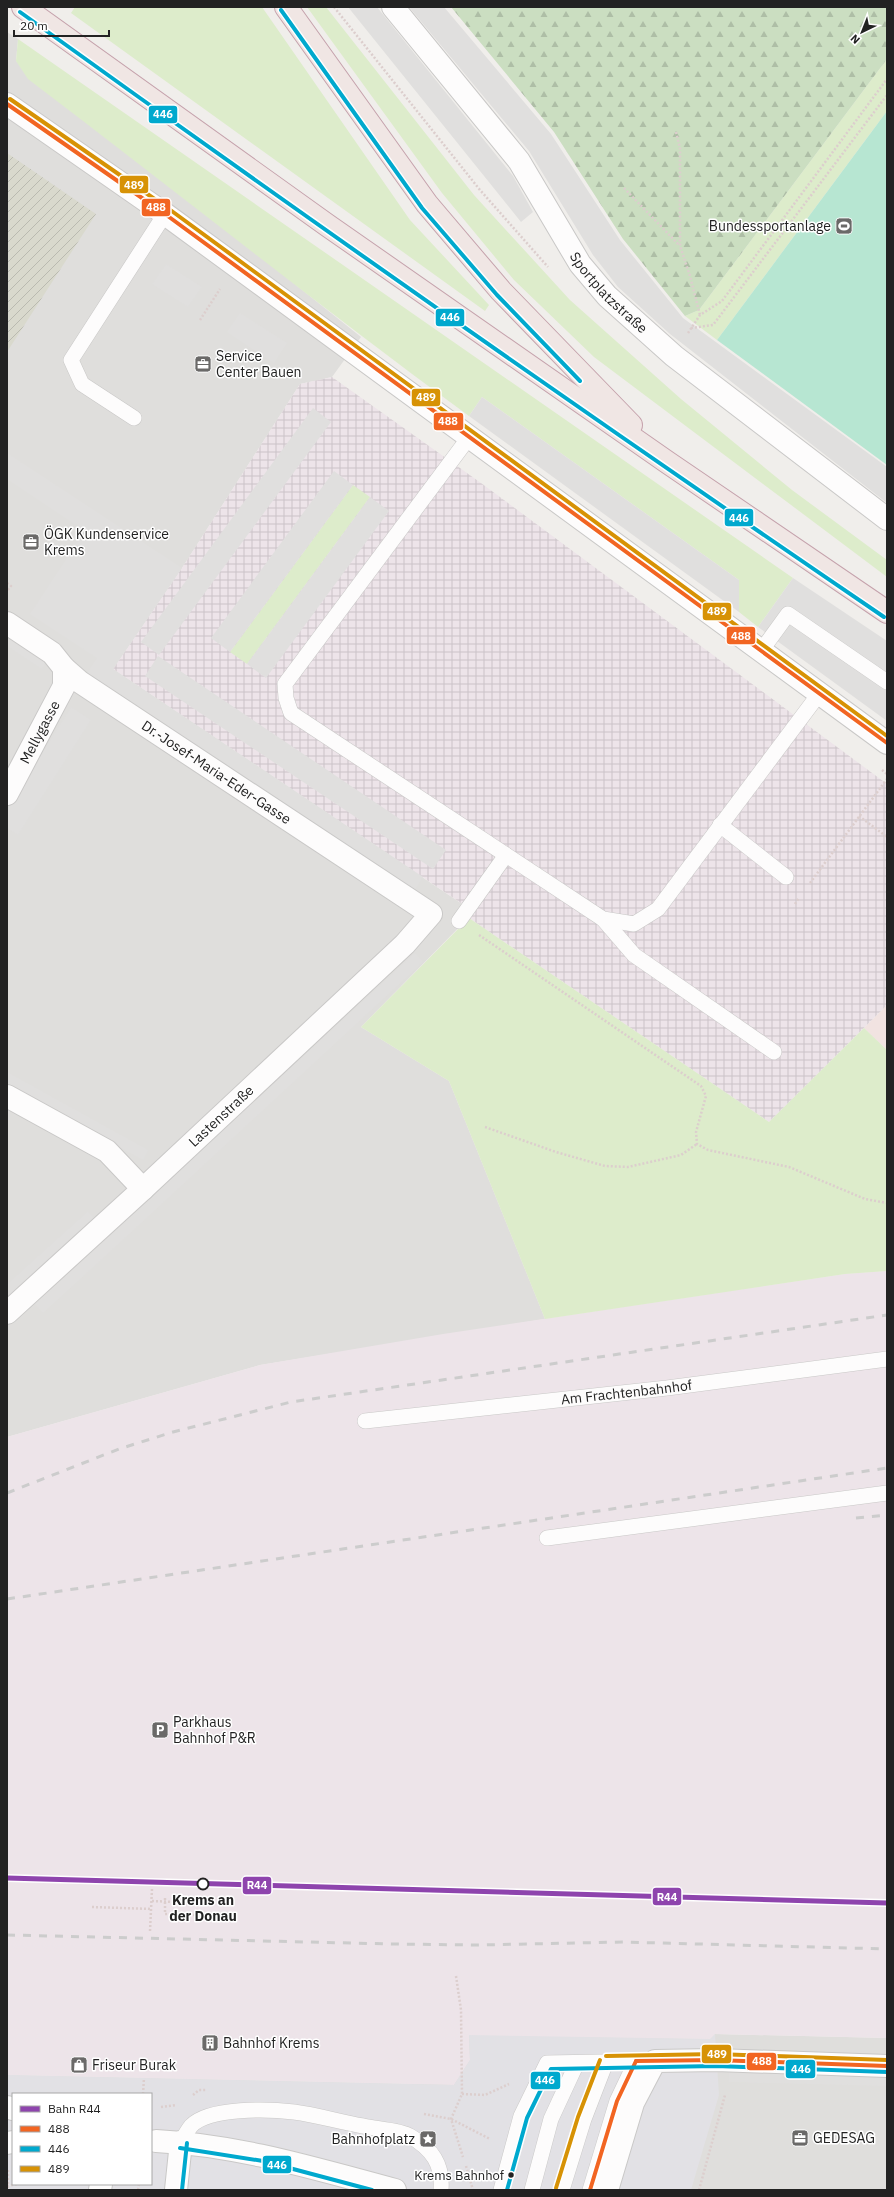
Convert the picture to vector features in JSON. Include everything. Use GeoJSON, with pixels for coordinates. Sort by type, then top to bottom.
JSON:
{"type":"FeatureCollection","features":[{"type":"Feature","properties":{"kind":"highway"},"geometry":{"type":"LineString","coordinates":[[23,7],[327,225],[667,462],[887,612]]}},
{"type":"Feature","properties":{"kind":"highway"},"geometry":{"type":"LineString","coordinates":[[286,7],[427,204],[501,291],[667,462]]}},
{"type":"Feature","properties":{"kind":"street","name":"Sportplatzstraße"},"geometry":{"type":"LineString","coordinates":[[392,7],[519,161],[580,264],[607,296],[674,356],[887,519]]}},
{"type":"Feature","properties":{"kind":"street"},"geometry":{"type":"LineString","coordinates":[[7,104],[164,214],[470,436],[887,743]]}},
{"type":"Feature","properties":{"kind":"street","name":"Dr.-Josef-Maria-Eder-Gasse"},"geometry":{"type":"LineString","coordinates":[[7,624],[52,653],[64,668],[87,686],[431,914]]}},
{"type":"Feature","properties":{"kind":"street","name":"Mellygasse"},"geometry":{"type":"LineString","coordinates":[[7,794],[64,686],[64,668]]}},
{"type":"Feature","properties":{"kind":"street","name":"Lastenstraße"},"geometry":{"type":"LineString","coordinates":[[7,1313],[143,1189],[405,944],[431,914]]}},
{"type":"Feature","properties":{"kind":"street"},"geometry":{"type":"LineString","coordinates":[[7,1096],[107,1151],[143,1189]]}},
{"type":"Feature","properties":{"kind":"street"},"geometry":{"type":"LineString","coordinates":[[607,2190],[645,2061],[716,2060],[887,2066]]}},
{"type":"Feature","properties":{"kind":"street"},"geometry":{"type":"LineString","coordinates":[[156,2140],[181,2142],[264,2155],[395,2190]]}},
{"type":"Feature","properties":{"kind":"street"},"geometry":{"type":"LineString","coordinates":[[176,2190],[181,2142]]}},
{"type":"Feature","properties":{"kind":"lane"},"geometry":{"type":"LineString","coordinates":[[134,418],[82,384],[71,360],[164,214]]}},
{"type":"Feature","properties":{"kind":"lane"},"geometry":{"type":"LineString","coordinates":[[470,436],[285,684],[286,698],[291,712],[603,919],[634,955],[774,1052]]}},
{"type":"Feature","properties":{"kind":"lane"},"geometry":{"type":"LineString","coordinates":[[761,651],[788,614],[887,682]]}},
{"type":"Feature","properties":{"kind":"lane"},"geometry":{"type":"LineString","coordinates":[[603,919],[634,924],[658,909],[819,694]]}},
{"type":"Feature","properties":{"kind":"lane"},"geometry":{"type":"LineString","coordinates":[[720,825],[786,877]]}},
{"type":"Feature","properties":{"kind":"lane"},"geometry":{"type":"LineString","coordinates":[[459,921],[506,855]]}},
{"type":"Feature","properties":{"kind":"lane","name":"Am Frachtenbahnhof"},"geometry":{"type":"LineString","coordinates":[[364,1421],[667,1388],[887,1359]]}},
{"type":"Feature","properties":{"kind":"lane"},"geometry":{"type":"LineString","coordinates":[[547,1538],[887,1493]]}},
{"type":"Feature","properties":{"kind":"lane"},"geometry":{"type":"LineString","coordinates":[[501,2190],[522,2116],[547,2063],[645,2061]]}},
{"type":"Feature","properties":{"kind":"lane"},"geometry":{"type":"LineString","coordinates":[[590,2190],[617,2101],[645,2061]]}},
{"type":"Feature","properties":{"kind":"lane"},"geometry":{"type":"LineString","coordinates":[[562,2190],[584,2119],[606,2062]]}},
{"type":"Feature","properties":{"kind":"lane"},"geometry":{"type":"LineString","coordinates":[[532,2190],[551,2120],[577,2063]]}},
{"type":"Feature","properties":{"kind":"lane"},"geometry":{"type":"LineString","coordinates":[[181,2142],[191,2126],[205,2118],[225,2113],[257,2110],[294,2112],[409,2135],[426,2148],[439,2164],[442,2180],[441,2190]]}},
{"type":"Feature","properties":{"kind":"path"},"geometry":{"type":"LineString","coordinates":[[676,132],[680,148],[680,246],[690,276],[700,315],[722,301],[887,79]]}},
{"type":"Feature","properties":{"kind":"path"},"geometry":{"type":"LineString","coordinates":[[691,329],[713,325],[887,95]]}},
{"type":"Feature","properties":{"kind":"path"},"geometry":{"type":"LineString","coordinates":[[624,188],[680,246]]}},
{"type":"Feature","properties":{"kind":"path"},"geometry":{"type":"LineString","coordinates":[[200,320],[222,286]]}},
{"type":"Feature","properties":{"kind":"path"},"geometry":{"type":"LineString","coordinates":[[7,583],[11,586],[7,591]]}},
{"type":"Feature","properties":{"kind":"path"},"geometry":{"type":"LineString","coordinates":[[809,884],[887,779]]}},
{"type":"Feature","properties":{"kind":"path"},"geometry":{"type":"LineString","coordinates":[[859,816],[887,837]]}},
{"type":"Feature","properties":{"kind":"path"},"geometry":{"type":"LineString","coordinates":[[795,904],[801,895]]}},
{"type":"Feature","properties":{"kind":"path"},"geometry":{"type":"LineString","coordinates":[[459,921],[701,1086],[706,1096],[696,1132],[697,1144]]}},
{"type":"Feature","properties":{"kind":"path"},"geometry":{"type":"LineString","coordinates":[[485,1126],[556,1152],[605,1166],[628,1167],[682,1155],[697,1144]]}},
{"type":"Feature","properties":{"kind":"path"},"geometry":{"type":"LineString","coordinates":[[697,1144],[708,1150],[789,1168],[865,1199],[887,1202]]}},
{"type":"Feature","properties":{"kind":"path"},"geometry":{"type":"LineString","coordinates":[[150,1931],[152,1889]]}},
{"type":"Feature","properties":{"kind":"path"},"geometry":{"type":"LineString","coordinates":[[152,1901],[163,1902],[168,1902],[198,1903],[197,1915],[164,1914],[165,1908],[165,1902],[165,1897]]}},
{"type":"Feature","properties":{"kind":"path"},"geometry":{"type":"LineString","coordinates":[[92,1907],[152,1909]]}},
{"type":"Feature","properties":{"kind":"path"},"geometry":{"type":"LineString","coordinates":[[456,1976],[461,2010],[462,2094],[451,2119],[473,2190]]}},
{"type":"Feature","properties":{"kind":"path"},"geometry":{"type":"LineString","coordinates":[[143,2093],[144,2078]]}},
{"type":"Feature","properties":{"kind":"path"},"geometry":{"type":"LineString","coordinates":[[462,2094],[485,2095],[514,2081]]}},
{"type":"Feature","properties":{"kind":"path"},"geometry":{"type":"LineString","coordinates":[[699,2190],[725,2095]]}},
{"type":"Feature","properties":{"kind":"path"},"geometry":{"type":"LineString","coordinates":[[8,2168],[8,2188]]}},
{"type":"Feature","properties":{"kind":"shaded area"},"geometry":{"type":"Polygon","coordinates":[[[348,7],[377,7],[513,176],[533,212],[521,222],[348,7]]]}},
{"type":"Feature","properties":{"kind":"shaded area"},"geometry":{"type":"Polygon","coordinates":[[[409,7],[444,7],[551,134],[620,240],[683,318],[887,467],[887,503],[670,334],[618,287],[593,255],[529,151],[409,7]]]}},
{"type":"Feature","properties":{"kind":"shaded area"},"geometry":{"type":"Polygon","coordinates":[[[7,32],[18,39],[16,61],[361,337],[332,377],[300,384],[182,568],[113,669],[474,912],[361,1027],[449,1081],[545,1319],[260,1365],[7,1437],[7,32]]]}},
{"type":"Feature","properties":{"kind":"shaded area"},"geometry":{"type":"Polygon","coordinates":[[[7,153],[96,214],[7,352],[7,153]]]}},
{"type":"Feature","properties":{"kind":"shaded area"},"geometry":{"type":"Polygon","coordinates":[[[166,264],[202,287],[188,307],[152,284],[166,264]]]}},
{"type":"Feature","properties":{"kind":"shaded area"},"geometry":{"type":"Polygon","coordinates":[[[240,313],[287,343],[274,363],[227,332],[240,313]]]}},
{"type":"Feature","properties":{"kind":"shaded area"},"geometry":{"type":"Polygon","coordinates":[[[332,377],[481,483],[887,784],[887,1005],[769,1122],[469,918],[474,912],[113,669],[182,568],[300,384],[332,377]]]}},
{"type":"Feature","properties":{"kind":"shaded area"},"geometry":{"type":"Polygon","coordinates":[[[482,397],[739,580],[739,612],[469,416],[482,397]]]}},
{"type":"Feature","properties":{"kind":"shaded area"},"geometry":{"type":"Polygon","coordinates":[[[313,408],[331,422],[159,655],[141,642],[313,408]]]}},
{"type":"Feature","properties":{"kind":"shaded area"},"geometry":{"type":"Polygon","coordinates":[[[7,453],[182,568],[113,669],[423,877],[412,894],[86,675],[97,658],[30,614],[85,531],[7,479],[7,453]]]}},
{"type":"Feature","properties":{"kind":"shaded area"},"geometry":{"type":"Polygon","coordinates":[[[334,471],[353,485],[230,652],[211,638],[334,471]]]}},
{"type":"Feature","properties":{"kind":"shaded area"},"geometry":{"type":"Polygon","coordinates":[[[370,497],[389,511],[266,678],[247,664],[370,497]]]}},
{"type":"Feature","properties":{"kind":"shaded area"},"geometry":{"type":"Polygon","coordinates":[[[793,578],[887,641],[887,721],[758,627],[793,578]]]}},
{"type":"Feature","properties":{"kind":"shaded area"},"geometry":{"type":"Polygon","coordinates":[[[7,633],[48,660],[42,669],[7,646],[7,633]]]}},
{"type":"Feature","properties":{"kind":"shaded area"},"geometry":{"type":"Polygon","coordinates":[[[158,656],[446,850],[433,869],[145,676],[158,656]]]}},
{"type":"Feature","properties":{"kind":"shaded area"},"geometry":{"type":"Polygon","coordinates":[[[71,707],[91,720],[18,835],[7,828],[7,809],[71,707]]]}},
{"type":"Feature","properties":{"kind":"shaded area"},"geometry":{"type":"Polygon","coordinates":[[[415,953],[423,962],[43,1313],[35,1304],[415,953]]]}},
{"type":"Feature","properties":{"kind":"shaded area"},"geometry":{"type":"Polygon","coordinates":[[[887,1005],[887,1050],[864,1028],[887,1005]]]}},
{"type":"Feature","properties":{"kind":"shaded area"},"geometry":{"type":"Polygon","coordinates":[[[7,1072],[148,1150],[143,1160],[7,1085],[7,1072]]]}},
{"type":"Feature","properties":{"kind":"shaded area"},"geometry":{"type":"Polygon","coordinates":[[[88,1211],[95,1219],[7,1299],[7,1284],[88,1211]]]}},
{"type":"Feature","properties":{"kind":"shaded area","name":"Bahnhof Krems"},"geometry":{"type":"Polygon","coordinates":[[[887,1271],[887,2038],[715,2034],[710,2039],[469,2036],[470,2060],[454,2085],[7,2075],[7,1437],[260,1365],[443,1334],[845,1274],[887,1271]]]}},
{"type":"Feature","properties":{"kind":"shaded area","name":"Bahnhofplatz"},"geometry":{"type":"Polygon","coordinates":[[[715,2034],[887,2038],[887,2190],[7,2190],[7,2075],[418,2084],[469,2035],[710,2039],[715,2034]]]}},
{"type":"Feature","properties":{"kind":"shaded area","name":"Bahnhofplatz"},"geometry":{"type":"Polygon","coordinates":[[[715,2034],[719,2095],[691,2190],[7,2190],[7,2075],[454,2085],[470,2060],[469,2035],[710,2039],[715,2034]]]}},
{"type":"Feature","properties":{"kind":"shaded area"},"geometry":{"type":"Polygon","coordinates":[[[729,2068],[887,2072],[887,2086],[729,2082],[729,2068]]]}},
{"type":"Feature","properties":{"kind":"green space"},"geometry":{"type":"Polygon","coordinates":[[[75,7],[262,7],[410,220],[489,305],[485,311],[71,13],[75,7]]]}},
{"type":"Feature","properties":{"kind":"green space"},"geometry":{"type":"Polygon","coordinates":[[[307,7],[326,7],[474,195],[570,300],[681,399],[792,490],[887,560],[887,577],[594,357],[514,280],[442,193],[307,7]]]}},
{"type":"Feature","properties":{"kind":"green space"},"geometry":{"type":"Polygon","coordinates":[[[451,7],[887,7],[887,59],[699,310],[685,316],[623,239],[554,132],[451,7]]]}},
{"type":"Feature","properties":{"kind":"green space"},"geometry":{"type":"Polygon","coordinates":[[[18,39],[793,578],[758,627],[739,612],[739,580],[482,397],[469,416],[358,333],[28,79],[16,61],[18,39]]]}},
{"type":"Feature","properties":{"kind":"green space"},"geometry":{"type":"Polygon","coordinates":[[[887,59],[887,111],[717,340],[685,316],[699,310],[887,59]]]}},
{"type":"Feature","properties":{"kind":"green space","name":"Bundessportanlage"},"geometry":{"type":"Polygon","coordinates":[[[887,111],[887,465],[717,340],[887,111]]]}},
{"type":"Feature","properties":{"kind":"green space"},"geometry":{"type":"Polygon","coordinates":[[[353,485],[370,497],[247,664],[230,652],[353,485]]]}},
{"type":"Feature","properties":{"kind":"green space"},"geometry":{"type":"Polygon","coordinates":[[[469,918],[769,1122],[864,1028],[887,1050],[887,1271],[845,1274],[545,1319],[449,1081],[361,1027],[469,918]]]}},
{"type":"Feature","properties":{"kind":"railway"},"geometry":{"type":"LineString","coordinates":[[7,1493],[119,1449],[173,1432],[291,1402],[887,1315]]}},
{"type":"Feature","properties":{"kind":"railway"},"geometry":{"type":"LineString","coordinates":[[7,1599],[887,1468]]}},
{"type":"Feature","properties":{"kind":"railway"},"geometry":{"type":"LineString","coordinates":[[856,1518],[887,1515]]}},
{"type":"Feature","properties":{"kind":"railway"},"geometry":{"type":"LineString","coordinates":[[7,1935],[392,1944],[477,1945],[623,1942],[887,1949]]}},
{"type":"Feature","properties":{"kind":"rail line","name":"R44"},"geometry":{"type":"LineString","coordinates":[[7,1878],[887,1903]]}},
{"type":"Feature","properties":{"kind":"transit line","name":"446"},"geometry":{"type":"LineString","coordinates":[[281,10],[422,208],[497,295],[580,381]]}},
{"type":"Feature","properties":{"kind":"transit line","name":"446"},"geometry":{"type":"LineString","coordinates":[[20,12],[450,317],[666,468],[884,617]]}},
{"type":"Feature","properties":{"kind":"transit line","name":"489"},"geometry":{"type":"LineString","coordinates":[[10,99],[169,209],[887,736]]}},
{"type":"Feature","properties":{"kind":"transit line","name":"488"},"geometry":{"type":"LineString","coordinates":[[7,104],[165,214],[887,743]]}},
{"type":"Feature","properties":{"kind":"transit line","name":"489"},"geometry":{"type":"LineString","coordinates":[[606,2056],[716,2054],[887,2060]]}},
{"type":"Feature","properties":{"kind":"transit line","name":"489"},"geometry":{"type":"LineString","coordinates":[[556,2188],[578,2117],[600,2060]]}},
{"type":"Feature","properties":{"kind":"transit line","name":"488"},"geometry":{"type":"LineString","coordinates":[[636,2061],[716,2060],[887,2066]]}},
{"type":"Feature","properties":{"kind":"transit line","name":"488"},"geometry":{"type":"LineString","coordinates":[[590,2190],[617,2101],[636,2061]]}},
{"type":"Feature","properties":{"kind":"transit line","name":"446"},"geometry":{"type":"LineString","coordinates":[[507,2190],[527,2118],[551,2069],[716,2066],[887,2072]]}},
{"type":"Feature","properties":{"kind":"transit line","name":"446"},"geometry":{"type":"LineString","coordinates":[[182,2190],[187,2143]]}},
{"type":"Feature","properties":{"kind":"transit line","name":"446"},"geometry":{"type":"LineString","coordinates":[[180,2148],[263,2161],[372,2190]]}},
{"type":"Feature","properties":{"kind":"place","name":"Bundessportanlage"},"geometry":{"type":"Point","coordinates":[844,226]}},
{"type":"Feature","properties":{"kind":"place","name":"Service Center Bauen"},"geometry":{"type":"Point","coordinates":[203,364]}},
{"type":"Feature","properties":{"kind":"place","name":"ÖGK Kundenservice Krems"},"geometry":{"type":"Point","coordinates":[31,542]}},
{"type":"Feature","properties":{"kind":"place","name":"Parkhaus Bahnhof P&R"},"geometry":{"type":"Point","coordinates":[160,1730]}},
{"type":"Feature","properties":{"kind":"place","name":"Krems an der Donau"},"geometry":{"type":"Point","coordinates":[203,1884]}},
{"type":"Feature","properties":{"kind":"place","name":"Bahnhof Krems"},"geometry":{"type":"Point","coordinates":[210,2043]}},
{"type":"Feature","properties":{"kind":"place","name":"Friseur Burak"},"geometry":{"type":"Point","coordinates":[79,2065]}},
{"type":"Feature","properties":{"kind":"place","name":"GEDESAG"},"geometry":{"type":"Point","coordinates":[800,2138]}},
{"type":"Feature","properties":{"kind":"place","name":"Bahnhofplatz"},"geometry":{"type":"Point","coordinates":[428,2139]}},
{"type":"Feature","properties":{"kind":"place","name":"Krems Bahnhof"},"geometry":{"type":"Point","coordinates":[511,2175]}}]}
